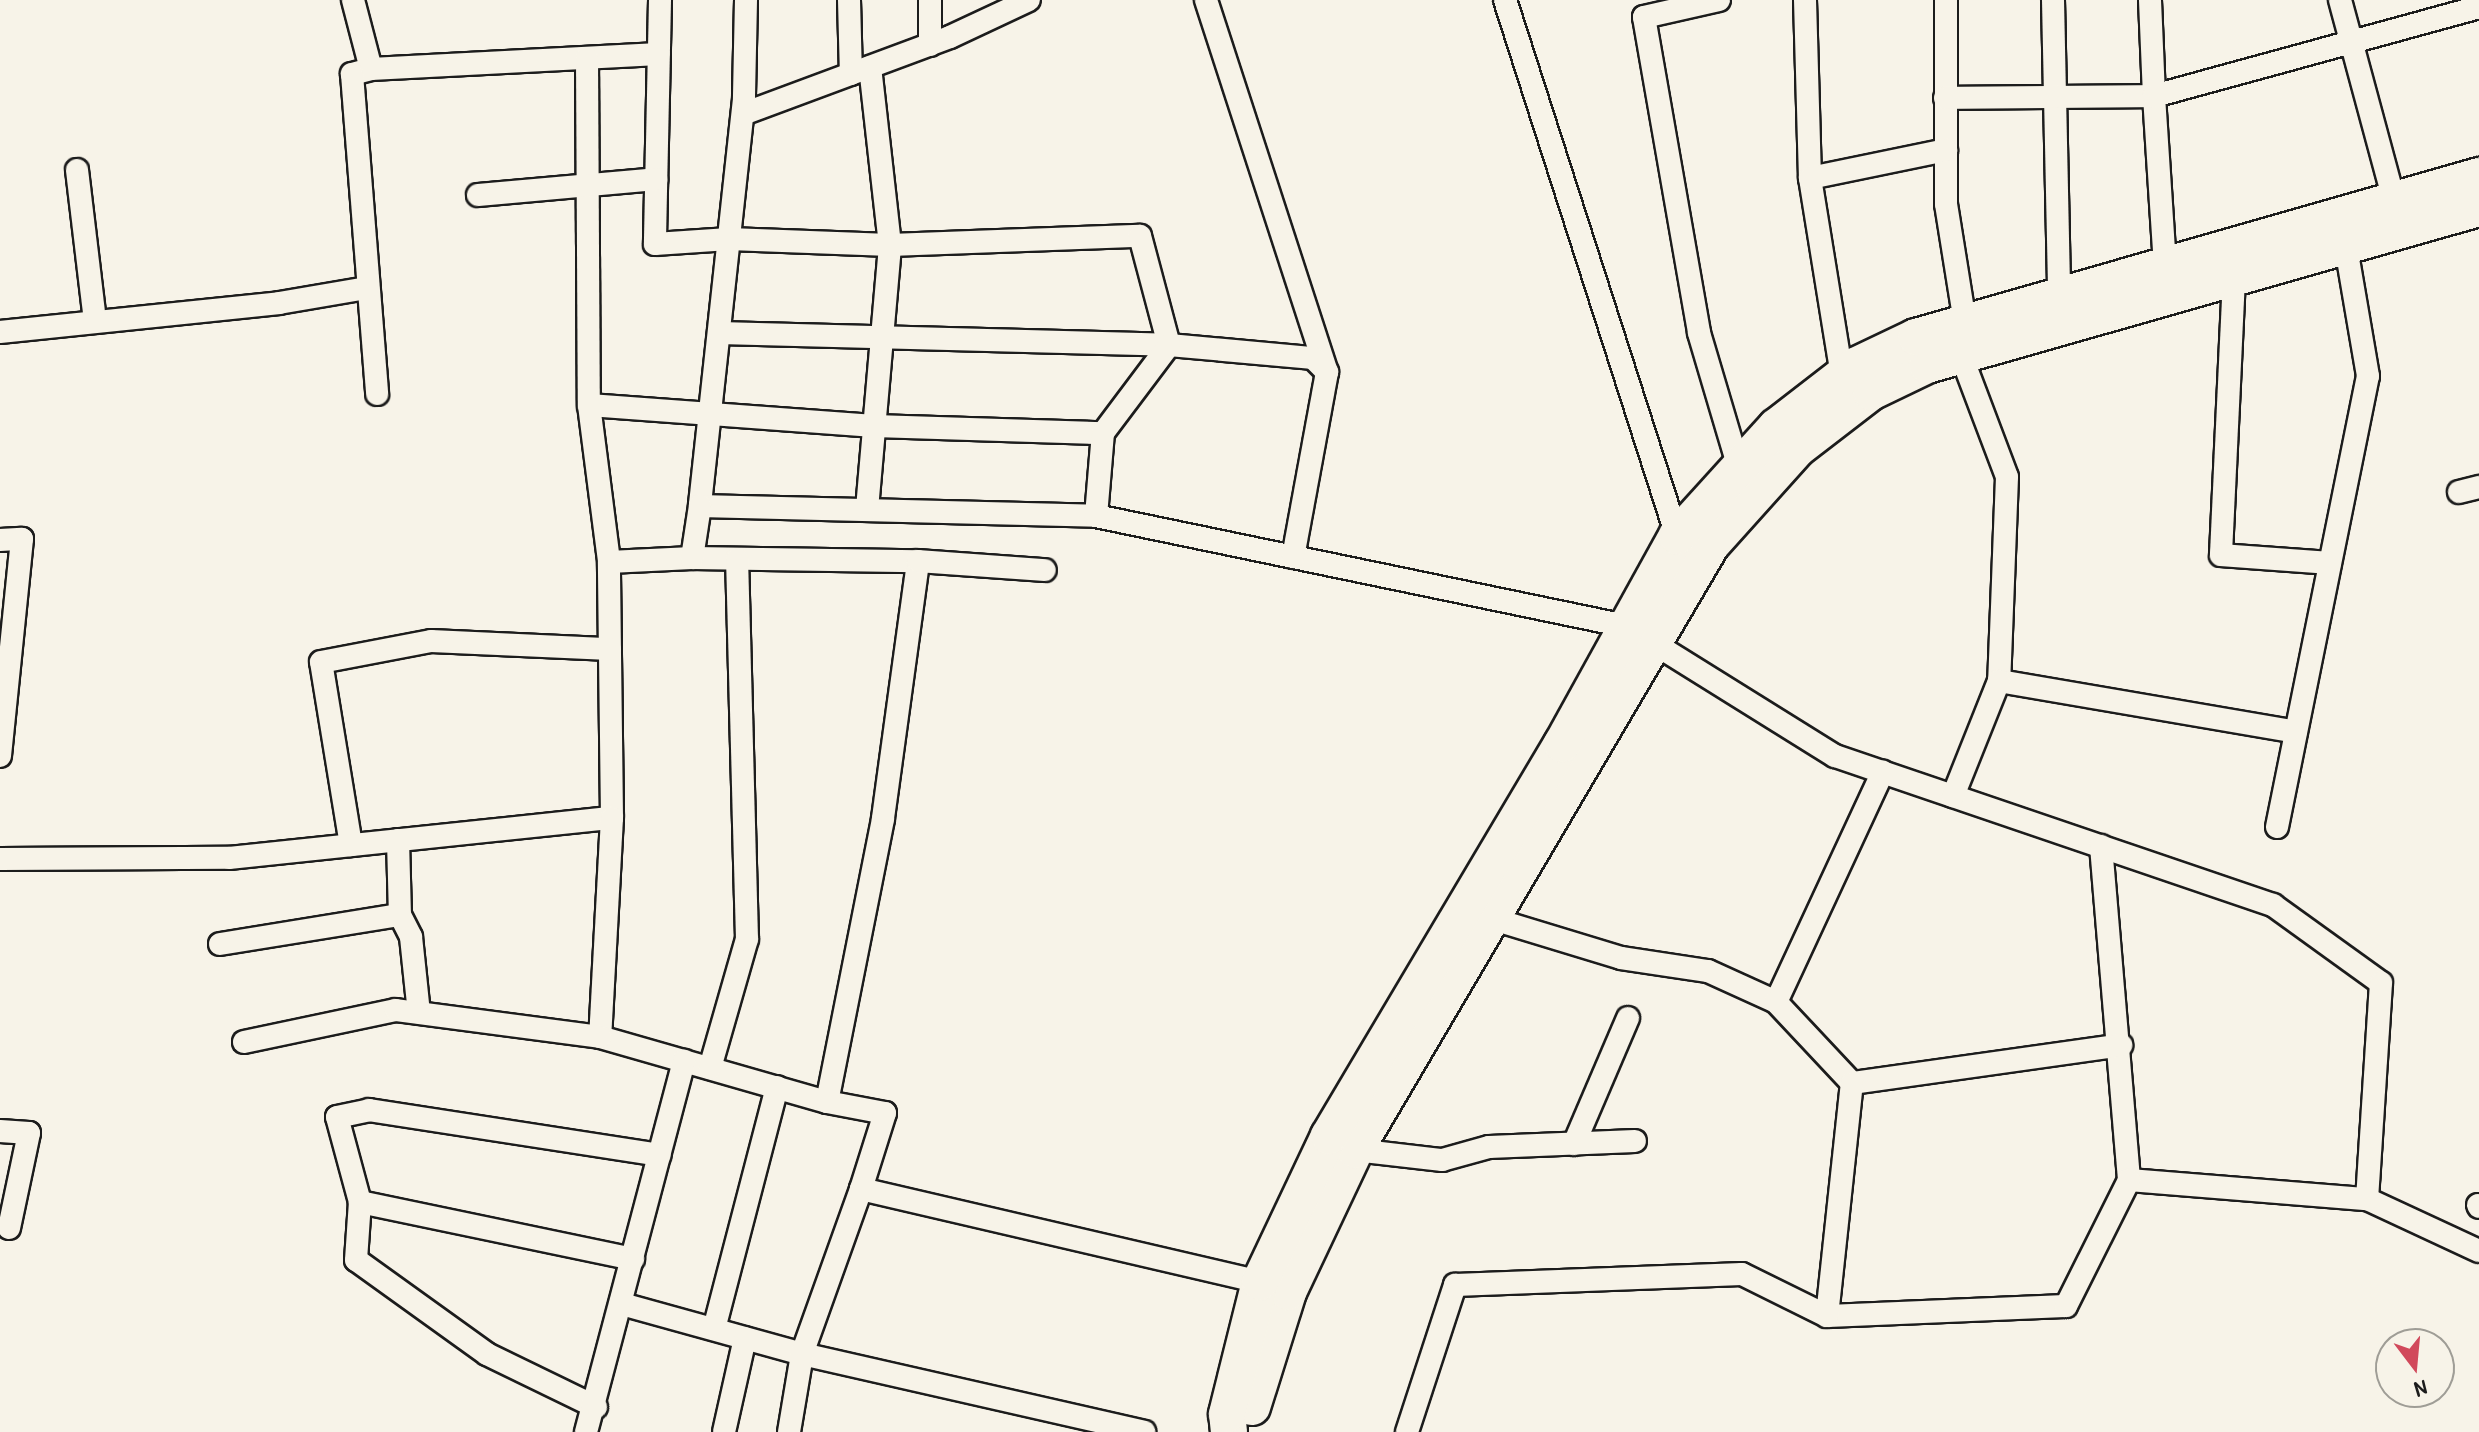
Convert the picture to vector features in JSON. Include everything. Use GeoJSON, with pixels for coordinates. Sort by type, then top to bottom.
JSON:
{"type":"FeatureCollection","features":[{"type":"Feature","properties":{"kind":"main road"},"geometry":{"type":"LineString","coordinates":[[1241,1432],[1288,1292],[1355,1150],[1493,919],[1575,751],[1639,633],[1677,536],[1776,427],[1842,376],[1916,337],[1966,343],[2234,278],[2346,247],[2479,176]]}},
{"type":"Feature","properties":{"kind":"main road"},"geometry":{"type":"LineString","coordinates":[[1639,633],[1711,545],[1797,449],[1871,392],[1966,343],[2059,296],[2165,266],[2398,217],[2479,208]]}},
{"type":"Feature","properties":{"kind":"main road"},"geometry":{"type":"LineString","coordinates":[[1229,1432],[1227,1414],[1260,1282],[1329,1136],[1575,751]]}},
{"type":"Feature","properties":{"kind":"street"},"geometry":{"type":"LineString","coordinates":[[353,0],[371,69]]}},
{"type":"Feature","properties":{"kind":"street"},"geometry":{"type":"LineString","coordinates":[[660,0],[655,244],[729,239],[890,245],[1140,236],[1169,345]]}},
{"type":"Feature","properties":{"kind":"street"},"geometry":{"type":"LineString","coordinates":[[692,558],[743,114],[746,0]]}},
{"type":"Feature","properties":{"kind":"street"},"geometry":{"type":"LineString","coordinates":[[849,0],[890,245],[867,509]]}},
{"type":"Feature","properties":{"kind":"street"},"geometry":{"type":"LineString","coordinates":[[930,0],[930,45]]}},
{"type":"Feature","properties":{"kind":"street"},"geometry":{"type":"LineString","coordinates":[[743,114],[930,45],[1029,0]]}},
{"type":"Feature","properties":{"kind":"street"},"geometry":{"type":"LineString","coordinates":[[1206,0],[1327,372],[1293,557]]}},
{"type":"Feature","properties":{"kind":"street"},"geometry":{"type":"LineString","coordinates":[[1505,0],[1677,536]]}},
{"type":"Feature","properties":{"kind":"street"},"geometry":{"type":"LineString","coordinates":[[1719,0],[1644,9],[1699,333],[1739,468]]}},
{"type":"Feature","properties":{"kind":"street"},"geometry":{"type":"LineString","coordinates":[[1805,0],[1810,178],[1842,376]]}},
{"type":"Feature","properties":{"kind":"street"},"geometry":{"type":"LineString","coordinates":[[1946,0],[1946,204],[1966,343],[2007,477],[1999,681],[1953,796]]}},
{"type":"Feature","properties":{"kind":"street"},"geometry":{"type":"LineString","coordinates":[[2053,0],[2059,296]]}},
{"type":"Feature","properties":{"kind":"street"},"geometry":{"type":"LineString","coordinates":[[2150,0],[2165,266]]}},
{"type":"Feature","properties":{"kind":"street"},"geometry":{"type":"LineString","coordinates":[[2340,0],[2398,217]]}},
{"type":"Feature","properties":{"kind":"street"},"geometry":{"type":"LineString","coordinates":[[1945,98],[2055,94],[2154,96],[2352,46],[2479,7]]}},
{"type":"Feature","properties":{"kind":"street"},"geometry":{"type":"LineString","coordinates":[[377,394],[352,74],[371,69],[659,54]]}},
{"type":"Feature","properties":{"kind":"street"},"geometry":{"type":"LineString","coordinates":[[587,58],[589,405],[609,562],[612,818],[600,1037]]}},
{"type":"Feature","properties":{"kind":"street"},"geometry":{"type":"LineString","coordinates":[[1810,178],[1946,150]]}},
{"type":"Feature","properties":{"kind":"street"},"geometry":{"type":"LineString","coordinates":[[77,170],[95,320]]}},
{"type":"Feature","properties":{"kind":"street"},"geometry":{"type":"LineString","coordinates":[[478,195],[656,179]]}},
{"type":"Feature","properties":{"kind":"street"},"geometry":{"type":"LineString","coordinates":[[2277,827],[2368,376],[2346,247]]}},
{"type":"Feature","properties":{"kind":"street"},"geometry":{"type":"LineString","coordinates":[[2234,278],[2221,555],[2330,563]]}},
{"type":"Feature","properties":{"kind":"street"},"geometry":{"type":"LineString","coordinates":[[0,332],[78,327],[95,320],[279,303],[367,288]]}},
{"type":"Feature","properties":{"kind":"street"},"geometry":{"type":"LineString","coordinates":[[719,333],[1169,345],[1313,358],[1327,372]]}},
{"type":"Feature","properties":{"kind":"street"},"geometry":{"type":"LineString","coordinates":[[1096,516],[1103,433],[1169,345]]}},
{"type":"Feature","properties":{"kind":"street"},"geometry":{"type":"LineString","coordinates":[[589,405],[874,426],[1103,433]]}},
{"type":"Feature","properties":{"kind":"street"},"geometry":{"type":"LineString","coordinates":[[700,506],[1096,516],[1639,633],[1835,756],[2273,905],[2381,983],[2367,1199]]}},
{"type":"Feature","properties":{"kind":"street"},"geometry":{"type":"LineString","coordinates":[[0,540],[22,539],[0,756]]}},
{"type":"Feature","properties":{"kind":"street"},"geometry":{"type":"LineString","coordinates":[[609,562],[692,558],[918,561],[1045,570]]}},
{"type":"Feature","properties":{"kind":"street"},"geometry":{"type":"LineString","coordinates":[[710,1068],[747,939],[737,559]]}},
{"type":"Feature","properties":{"kind":"street"},"geometry":{"type":"LineString","coordinates":[[827,1102],[883,818],[918,561]]}},
{"type":"Feature","properties":{"kind":"street"},"geometry":{"type":"LineString","coordinates":[[351,845],[321,662],[431,641],[610,649]]}},
{"type":"Feature","properties":{"kind":"street"},"geometry":{"type":"LineString","coordinates":[[1999,681],[2296,732]]}},
{"type":"Feature","properties":{"kind":"street"},"geometry":{"type":"LineString","coordinates":[[1776,1002],[1883,772]]}},
{"type":"Feature","properties":{"kind":"street"},"geometry":{"type":"LineString","coordinates":[[0,859],[229,858],[612,818]]}},
{"type":"Feature","properties":{"kind":"street"},"geometry":{"type":"LineString","coordinates":[[398,840],[400,915],[411,937],[419,1013]]}},
{"type":"Feature","properties":{"kind":"street"},"geometry":{"type":"LineString","coordinates":[[1407,1432],[1455,1285],[1742,1274],[1827,1316],[2066,1306],[2129,1180],[2121,1045],[2101,846]]}},
{"type":"Feature","properties":{"kind":"street"},"geometry":{"type":"LineString","coordinates":[[220,944],[400,915]]}},
{"type":"Feature","properties":{"kind":"street"},"geometry":{"type":"LineString","coordinates":[[1493,919],[1621,958],[1708,971],[1776,1002],[1852,1083],[1827,1316]]}},
{"type":"Feature","properties":{"kind":"street"},"geometry":{"type":"LineString","coordinates":[[244,1042],[396,1010],[600,1037],[827,1102],[885,1113],[802,1354],[789,1432]]}},
{"type":"Feature","properties":{"kind":"street"},"geometry":{"type":"LineString","coordinates":[[1574,1144],[1628,1018]]}},
{"type":"Feature","properties":{"kind":"street"},"geometry":{"type":"LineString","coordinates":[[1852,1083],[2121,1045]]}},
{"type":"Feature","properties":{"kind":"street"},"geometry":{"type":"LineString","coordinates":[[586,1432],[596,1407],[684,1061]]}},
{"type":"Feature","properties":{"kind":"street"},"geometry":{"type":"LineString","coordinates":[[714,1329],[777,1087]]}},
{"type":"Feature","properties":{"kind":"street"},"geometry":{"type":"LineString","coordinates":[[596,1407],[487,1354],[356,1260],[360,1202],[337,1117],[369,1110],[660,1155]]}},
{"type":"Feature","properties":{"kind":"street"},"geometry":{"type":"LineString","coordinates":[[0,1131],[29,1133],[0,1250]]}},
{"type":"Feature","properties":{"kind":"street"},"geometry":{"type":"LineString","coordinates":[[1355,1150],[1442,1160],[1489,1147],[1635,1141]]}},
{"type":"Feature","properties":{"kind":"street"},"geometry":{"type":"LineString","coordinates":[[2129,1180],[2367,1199],[2479,1251]]}},
{"type":"Feature","properties":{"kind":"street"},"geometry":{"type":"LineString","coordinates":[[861,1189],[1260,1282]]}},
{"type":"Feature","properties":{"kind":"street"},"geometry":{"type":"LineString","coordinates":[[360,1202],[633,1259]]}},
{"type":"Feature","properties":{"kind":"street"},"geometry":{"type":"LineString","coordinates":[[622,1304],[802,1354],[1144,1432]]}},
{"type":"Feature","properties":{"kind":"street"},"geometry":{"type":"LineString","coordinates":[[724,1432],[745,1338]]}}]}
